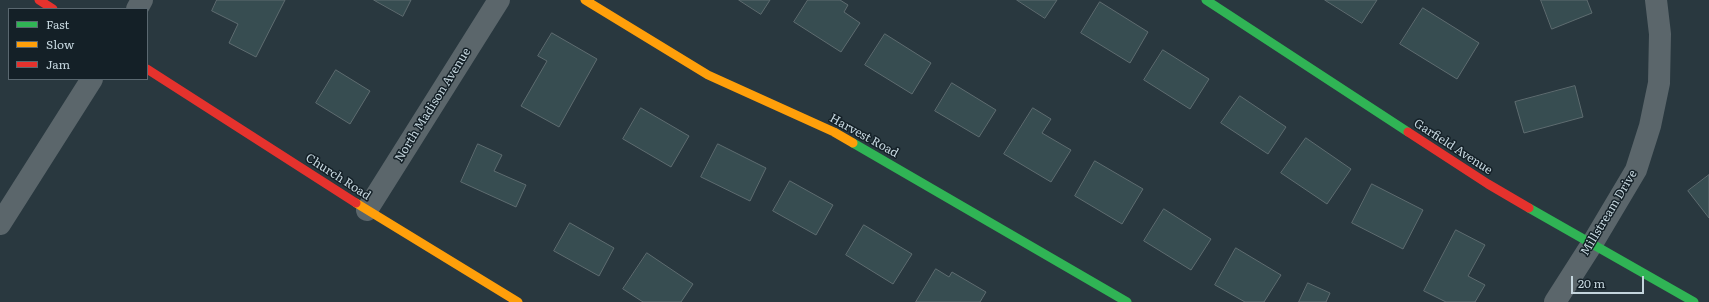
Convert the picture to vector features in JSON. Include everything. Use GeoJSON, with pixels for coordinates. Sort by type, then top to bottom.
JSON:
{"type":"FeatureCollection","features":[{"type":"Feature","properties":{"kind":"street"},"geometry":{"type":"LineString","coordinates":[[38,0],[51,8]]}},
{"type":"Feature","properties":{"kind":"street","name":"North Madison Avenue"},"geometry":{"type":"LineString","coordinates":[[367,210],[499,0]]}},
{"type":"Feature","properties":{"kind":"street","name":"Harvest Road"},"geometry":{"type":"LineString","coordinates":[[585,0],[708,75],[834,132],[1127,302]]}},
{"type":"Feature","properties":{"kind":"street","name":"Garfield Avenue"},"geometry":{"type":"LineString","coordinates":[[1206,0],[1488,184],[1694,302]]}},
{"type":"Feature","properties":{"kind":"street","name":"Millstream Drive"},"geometry":{"type":"LineString","coordinates":[[1555,302],[1592,244],[1636,170],[1650,126],[1659,83],[1660,34],[1656,0]]}},
{"type":"Feature","properties":{"kind":"street","name":"Church Road"},"geometry":{"type":"LineString","coordinates":[[148,70],[505,299]]}},
{"type":"Feature","properties":{"kind":"street"},"geometry":{"type":"LineString","coordinates":[[0,224],[91,80]]}},
{"type":"Feature","properties":{"kind":"building"},"geometry":{"type":"Polygon","coordinates":[[[217,0],[285,0],[256,57],[229,43],[238,24],[212,11],[217,0]]]}},
{"type":"Feature","properties":{"kind":"building"},"geometry":{"type":"Polygon","coordinates":[[[374,0],[411,0],[403,16],[374,0]]]}},
{"type":"Feature","properties":{"kind":"building"},"geometry":{"type":"Polygon","coordinates":[[[739,0],[770,0],[761,14],[739,0]]]}},
{"type":"Feature","properties":{"kind":"building"},"geometry":{"type":"Polygon","coordinates":[[[808,0],[840,0],[848,5],[844,12],[860,23],[841,52],[794,22],[808,0]]]}},
{"type":"Feature","properties":{"kind":"building"},"geometry":{"type":"Polygon","coordinates":[[[1017,0],[1057,0],[1045,18],[1017,0]]]}},
{"type":"Feature","properties":{"kind":"building"},"geometry":{"type":"Polygon","coordinates":[[[1325,0],[1377,0],[1362,23],[1325,0]]]}},
{"type":"Feature","properties":{"kind":"building"},"geometry":{"type":"Polygon","coordinates":[[[1541,0],[1587,0],[1592,13],[1552,29],[1541,0]]]}},
{"type":"Feature","properties":{"kind":"building"},"geometry":{"type":"Polygon","coordinates":[[[1100,2],[1148,32],[1130,63],[1081,33],[1100,2]]]}},
{"type":"Feature","properties":{"kind":"building"},"geometry":{"type":"Polygon","coordinates":[[[1423,8],[1479,43],[1457,79],[1400,44],[1423,8]]]}},
{"type":"Feature","properties":{"kind":"building"},"geometry":{"type":"Polygon","coordinates":[[[552,33],[597,59],[559,127],[521,106],[547,61],[538,56],[552,33]]]}},
{"type":"Feature","properties":{"kind":"building"},"geometry":{"type":"Polygon","coordinates":[[[885,34],[931,63],[912,94],[865,65],[885,34]]]}},
{"type":"Feature","properties":{"kind":"building"},"geometry":{"type":"Polygon","coordinates":[[[1163,50],[1209,79],[1190,109],[1144,80],[1163,50]]]}},
{"type":"Feature","properties":{"kind":"building"},"geometry":{"type":"Polygon","coordinates":[[[336,70],[370,91],[350,124],[316,103],[336,70]]]}},
{"type":"Feature","properties":{"kind":"building"},"geometry":{"type":"Polygon","coordinates":[[[952,83],[996,110],[979,137],[935,111],[952,83]]]}},
{"type":"Feature","properties":{"kind":"building"},"geometry":{"type":"Polygon","coordinates":[[[1575,86],[1583,117],[1524,133],[1515,102],[1575,86]]]}},
{"type":"Feature","properties":{"kind":"building"},"geometry":{"type":"Polygon","coordinates":[[[1240,96],[1286,127],[1268,154],[1221,123],[1240,96]]]}},
{"type":"Feature","properties":{"kind":"building"},"geometry":{"type":"Polygon","coordinates":[[[641,108],[689,136],[671,167],[623,139],[641,108]]]}},
{"type":"Feature","properties":{"kind":"building"},"geometry":{"type":"Polygon","coordinates":[[[1033,108],[1051,119],[1042,133],[1071,150],[1051,182],[1004,154],[1033,108]]]}},
{"type":"Feature","properties":{"kind":"building"},"geometry":{"type":"Polygon","coordinates":[[[1306,138],[1351,169],[1327,204],[1281,173],[1306,138]]]}},
{"type":"Feature","properties":{"kind":"building"},"geometry":{"type":"Polygon","coordinates":[[[478,144],[502,155],[494,171],[526,185],[516,207],[461,182],[478,144]]]}},
{"type":"Feature","properties":{"kind":"building"},"geometry":{"type":"Polygon","coordinates":[[[718,144],[766,168],[750,201],[701,177],[718,144]]]}},
{"type":"Feature","properties":{"kind":"building"},"geometry":{"type":"Polygon","coordinates":[[[1095,161],[1143,189],[1122,224],[1075,196],[1095,161]]]}},
{"type":"Feature","properties":{"kind":"building"},"geometry":{"type":"Polygon","coordinates":[[[1709,175],[1709,218],[1688,191],[1709,175]]]}},
{"type":"Feature","properties":{"kind":"building"},"geometry":{"type":"Polygon","coordinates":[[[790,181],[833,205],[816,235],[773,211],[790,181]]]}},
{"type":"Feature","properties":{"kind":"building"},"geometry":{"type":"Polygon","coordinates":[[[1372,184],[1423,210],[1403,249],[1352,223],[1372,184]]]}},
{"type":"Feature","properties":{"kind":"building"},"geometry":{"type":"Polygon","coordinates":[[[1164,209],[1211,239],[1191,270],[1144,241],[1164,209]]]}},
{"type":"Feature","properties":{"kind":"building"},"geometry":{"type":"Polygon","coordinates":[[[570,223],[614,248],[599,276],[554,251],[570,223]]]}},
{"type":"Feature","properties":{"kind":"building"},"geometry":{"type":"Polygon","coordinates":[[[864,225],[912,254],[893,284],[846,255],[864,225]]]}},
{"type":"Feature","properties":{"kind":"building"},"geometry":{"type":"Polygon","coordinates":[[[1456,230],[1485,245],[1468,276],[1485,285],[1475,302],[1446,302],[1424,291],[1456,230]]]}},
{"type":"Feature","properties":{"kind":"building"},"geometry":{"type":"Polygon","coordinates":[[[1236,248],[1281,275],[1264,302],[1245,302],[1215,285],[1236,248]]]}},
{"type":"Feature","properties":{"kind":"building"},"geometry":{"type":"Polygon","coordinates":[[[647,253],[693,284],[681,302],[643,302],[623,289],[647,253]]]}},
{"type":"Feature","properties":{"kind":"building"},"geometry":{"type":"Polygon","coordinates":[[[936,269],[949,277],[952,272],[986,292],[980,302],[916,302],[936,269]]]}},
{"type":"Feature","properties":{"kind":"building"},"geometry":{"type":"Polygon","coordinates":[[[1308,283],[1330,293],[1326,302],[1299,302],[1308,283]]]}},
{"type":"Feature","properties":{"kind":"traffic: fast"},"geometry":{"type":"LineString","coordinates":[[1206,0],[1408,132]]}},
{"type":"Feature","properties":{"kind":"traffic: fast"},"geometry":{"type":"LineString","coordinates":[[853,143],[1127,302]]}},
{"type":"Feature","properties":{"kind":"traffic: fast"},"geometry":{"type":"LineString","coordinates":[[1529,208],[1694,302]]}},
{"type":"Feature","properties":{"kind":"traffic: slow"},"geometry":{"type":"LineString","coordinates":[[585,0],[708,75],[834,132],[853,143]]}},
{"type":"Feature","properties":{"kind":"traffic: slow"},"geometry":{"type":"LineString","coordinates":[[356,203],[518,302]]}},
{"type":"Feature","properties":{"kind":"traffic: jam"},"geometry":{"type":"LineString","coordinates":[[39,0],[51,8]]}},
{"type":"Feature","properties":{"kind":"traffic: jam"},"geometry":{"type":"LineString","coordinates":[[148,70],[356,203]]}},
{"type":"Feature","properties":{"kind":"traffic: jam"},"geometry":{"type":"LineString","coordinates":[[1408,132],[1488,184],[1529,208]]}}]}
